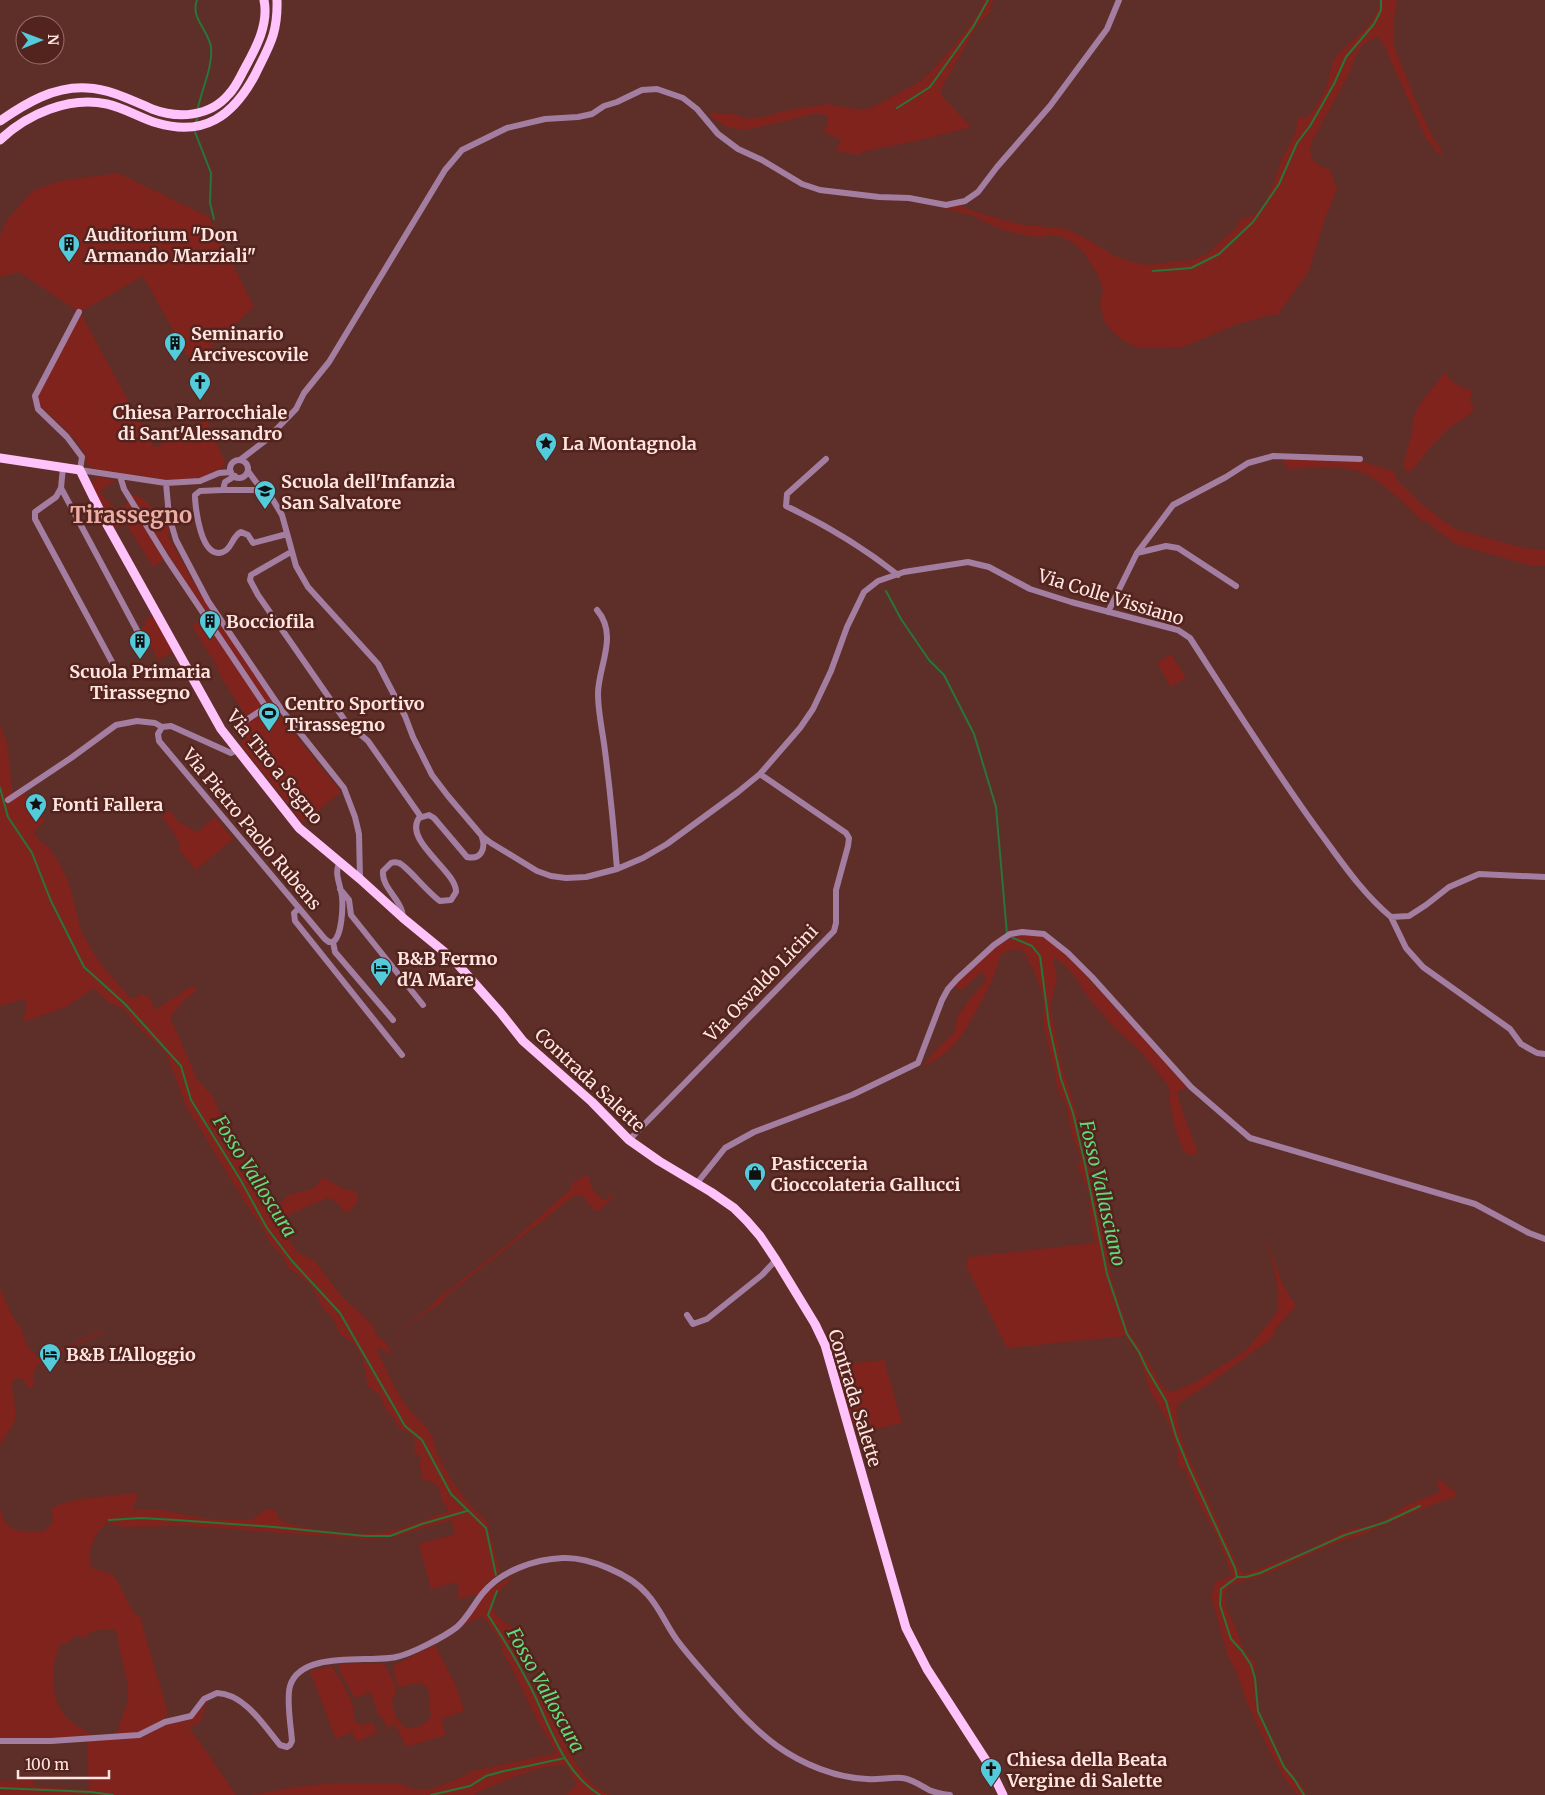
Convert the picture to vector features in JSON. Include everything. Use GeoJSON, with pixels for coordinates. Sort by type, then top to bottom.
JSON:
{"type":"FeatureCollection","features":[{"type":"Feature","properties":{"kind":"main road"},"geometry":{"type":"LineString","coordinates":[[0,121],[32,100],[53,92],[87,88],[118,94],[170,114],[188,115],[209,109],[220,103],[229,94],[248,61],[261,35],[265,19],[264,0]]}},
{"type":"Feature","properties":{"kind":"main road"},"geometry":{"type":"LineString","coordinates":[[0,140],[36,114],[58,106],[74,103],[91,102],[107,104],[173,127],[190,128],[212,122],[234,107],[249,85],[276,29],[277,0]]}},
{"type":"Feature","properties":{"kind":"main road"},"geometry":{"type":"LineString","coordinates":[[0,458],[80,470]]}},
{"type":"Feature","properties":{"kind":"main road","name":"Via Tiro a Segno"},"geometry":{"type":"LineString","coordinates":[[80,470],[105,521],[221,729],[300,828],[403,918]]}},
{"type":"Feature","properties":{"kind":"main road","name":"Contrada Salette"},"geometry":{"type":"LineString","coordinates":[[403,918],[453,959],[523,1041],[592,1102],[629,1140],[734,1208],[760,1236],[815,1324],[825,1345],[906,1628],[927,1669],[987,1762],[1003,1795]]}},
{"type":"Feature","properties":{"kind":"street"},"geometry":{"type":"LineString","coordinates":[[223,490],[235,461],[240,460],[266,440],[296,409],[304,393],[329,362],[445,170],[462,150],[507,128],[545,119],[578,117],[592,114],[604,106],[617,102],[636,92],[657,89],[683,98],[697,108],[718,134],[738,149],[762,160],[802,184],[820,190],[879,197],[909,198],[946,205],[965,201],[978,192],[1050,106],[1107,29],[1119,0]]}},
{"type":"Feature","properties":{"kind":"street"},"geometry":{"type":"LineString","coordinates":[[79,312],[35,396],[38,409],[67,437],[82,457],[80,470],[166,483],[200,481],[219,473],[232,471],[245,473]]}},
{"type":"Feature","properties":{"kind":"street"},"geometry":{"type":"LineString","coordinates":[[1108,612],[1136,553],[1173,505],[1248,463],[1273,456],[1360,459]]}},
{"type":"Feature","properties":{"kind":"street"},"geometry":{"type":"LineString","coordinates":[[826,459],[787,494],[786,506],[838,534],[875,557],[898,575]]}},
{"type":"Feature","properties":{"kind":"street","name":"Via Colle Vissiano"},"geometry":{"type":"LineString","coordinates":[[240,460],[246,464],[245,473],[268,493],[282,515],[296,566],[308,587],[378,664],[405,716],[432,775],[482,836],[537,871],[551,876],[566,878],[586,877],[617,869],[643,858],[668,844],[760,774],[800,728],[813,709],[831,671],[847,627],[864,592],[878,580],[904,572],[968,562],[988,568],[1030,588],[1071,602],[1178,630],[1190,638],[1285,785],[1352,877],[1379,908],[1391,917]]}},
{"type":"Feature","properties":{"kind":"street"},"geometry":{"type":"LineString","coordinates":[[62,467],[61,488],[56,497],[35,512],[35,519],[119,675]]}},
{"type":"Feature","properties":{"kind":"street"},"geometry":{"type":"LineString","coordinates":[[120,476],[124,489],[167,559],[266,707],[245,721]]}},
{"type":"Feature","properties":{"kind":"street"},"geometry":{"type":"LineString","coordinates":[[166,483],[169,516],[176,540],[208,601],[281,709],[344,788],[359,834],[360,879]]}},
{"type":"Feature","properties":{"kind":"street"},"geometry":{"type":"LineString","coordinates":[[61,488],[139,634]]}},
{"type":"Feature","properties":{"kind":"street"},"geometry":{"type":"LineString","coordinates":[[255,490],[200,491],[195,495],[200,532],[205,542],[212,551],[218,553],[223,552],[236,535],[241,532],[246,534],[253,543],[288,534]]}},
{"type":"Feature","properties":{"kind":"street"},"geometry":{"type":"LineString","coordinates":[[1136,553],[1166,546],[1178,548],[1236,586]]}},
{"type":"Feature","properties":{"kind":"street"},"geometry":{"type":"LineString","coordinates":[[292,552],[251,575],[250,580],[263,603],[346,722],[368,741],[421,816]]}},
{"type":"Feature","properties":{"kind":"street"},"geometry":{"type":"LineString","coordinates":[[597,610],[602,616],[607,635],[606,653],[598,693],[617,869]]}},
{"type":"Feature","properties":{"kind":"street"},"geometry":{"type":"LineString","coordinates":[[8,800],[116,725],[137,721],[155,723],[162,727]]}},
{"type":"Feature","properties":{"kind":"street","name":"Via Pietro Paolo Rubens"},"geometry":{"type":"LineString","coordinates":[[237,750],[231,753],[171,726],[162,727],[158,734],[159,741],[298,908],[326,940],[333,942],[337,940],[342,906],[336,871],[340,862]]}},
{"type":"Feature","properties":{"kind":"street","name":"Via Osvaldo Licini"},"geometry":{"type":"LineString","coordinates":[[629,1140],[834,930],[836,923],[836,890],[848,846],[846,833],[760,774]]}},
{"type":"Feature","properties":{"kind":"street"},"geometry":{"type":"LineString","coordinates":[[403,918],[402,910],[384,879],[383,871],[391,863],[401,864],[426,890],[440,901],[450,900],[456,892],[455,884],[424,845],[417,831],[416,823],[421,816],[428,815],[434,818],[467,857],[475,858],[482,853],[484,847],[482,836]]}},
{"type":"Feature","properties":{"kind":"street"},"geometry":{"type":"LineString","coordinates":[[1545,877],[1479,874],[1448,887],[1409,916],[1391,917],[1406,948],[1423,967],[1510,1030],[1521,1044],[1537,1053],[1545,1054]]}},
{"type":"Feature","properties":{"kind":"street"},"geometry":{"type":"LineString","coordinates":[[340,889],[349,900],[351,914],[423,1005]]}},
{"type":"Feature","properties":{"kind":"street"},"geometry":{"type":"LineString","coordinates":[[298,908],[294,913],[295,921],[402,1055]]}},
{"type":"Feature","properties":{"kind":"street"},"geometry":{"type":"LineString","coordinates":[[698,1183],[724,1148],[754,1132],[852,1095],[918,1063],[948,989],[994,945],[1008,935],[1022,932],[1044,934],[1068,953],[1191,1087],[1250,1138],[1476,1204],[1529,1233],[1545,1239]]}},
{"type":"Feature","properties":{"kind":"street"},"geometry":{"type":"LineString","coordinates":[[333,942],[335,952],[393,1020]]}},
{"type":"Feature","properties":{"kind":"street"},"geometry":{"type":"LineString","coordinates":[[687,1315],[693,1324],[707,1319],[762,1275],[776,1260]]}},
{"type":"Feature","properties":{"kind":"street"},"geometry":{"type":"LineString","coordinates":[[0,1741],[52,1741],[139,1735],[165,1722],[191,1716],[204,1699],[217,1693],[233,1696],[242,1703],[280,1745],[287,1748],[292,1741],[290,1686],[301,1671],[316,1664],[332,1660],[388,1659],[411,1652],[456,1627],[467,1617],[484,1592],[498,1579],[519,1567],[563,1558],[579,1559],[594,1563],[638,1584],[648,1594],[677,1640],[695,1662],[760,1733],[778,1747],[826,1772],[851,1778],[902,1778],[930,1790],[950,1795]]}},
{"type":"Feature","properties":{"kind":"shaded area"},"geometry":{"type":"Polygon","coordinates":[[[984,0],[994,0],[990,7],[992,10],[977,25],[941,89],[942,96],[971,127],[861,152],[860,155],[836,151],[841,140],[823,131],[828,124],[827,116],[819,113],[746,130],[727,127],[711,117],[714,111],[717,114],[732,114],[745,119],[826,104],[862,110],[875,106],[921,81],[934,69],[979,13],[984,0]]]}},
{"type":"Feature","properties":{"kind":"shaded area"},"geometry":{"type":"Polygon","coordinates":[[[1379,0],[1397,0],[1393,24],[1393,43],[1420,111],[1441,149],[1442,158],[1425,137],[1384,46],[1380,39],[1375,37],[1362,46],[1355,57],[1349,74],[1311,143],[1310,149],[1314,161],[1330,170],[1337,190],[1325,218],[1309,271],[1278,314],[1235,325],[1183,347],[1138,348],[1121,339],[1104,321],[1100,304],[1103,289],[1099,277],[1083,251],[1075,244],[1065,238],[1054,235],[1039,237],[1014,233],[993,226],[974,216],[944,208],[962,205],[969,210],[1018,224],[1066,229],[1115,256],[1132,262],[1150,265],[1192,260],[1207,254],[1236,228],[1242,217],[1250,216],[1257,212],[1263,205],[1294,135],[1297,119],[1309,116],[1315,108],[1328,82],[1333,61],[1374,18],[1379,0]]]}},
{"type":"Feature","properties":{"kind":"shaded area"},"geometry":{"type":"Polygon","coordinates":[[[118,173],[209,217],[254,307],[192,364],[143,276],[80,312],[153,446],[157,447],[197,423],[207,421],[225,462],[224,467],[200,478],[166,480],[90,468],[85,462],[85,455],[76,440],[46,412],[35,396],[79,312],[19,272],[0,277],[0,236],[8,219],[32,191],[59,181],[118,173]]]}},
{"type":"Feature","properties":{"kind":"shaded area"},"geometry":{"type":"Polygon","coordinates":[[[1445,372],[1457,384],[1472,390],[1470,400],[1474,409],[1470,414],[1449,428],[1414,468],[1408,472],[1403,465],[1412,433],[1413,418],[1420,404],[1445,372]]]}},
{"type":"Feature","properties":{"kind":"shaded area"},"geometry":{"type":"Polygon","coordinates":[[[1282,458],[1360,461],[1393,471],[1398,481],[1421,504],[1455,529],[1523,548],[1545,550],[1545,566],[1532,566],[1455,544],[1427,522],[1422,521],[1384,486],[1358,471],[1333,467],[1288,469],[1282,458]]]}},
{"type":"Feature","properties":{"kind":"shaded area"},"geometry":{"type":"Polygon","coordinates":[[[97,477],[116,480],[100,491],[106,500],[118,510],[129,502],[164,559],[153,567],[126,523],[115,529],[92,485],[97,477]]]}},
{"type":"Feature","properties":{"kind":"shaded area","name":"Centro Sportivo Tirassegno"},"geometry":{"type":"Polygon","coordinates":[[[130,495],[144,498],[144,501],[148,502],[153,511],[159,512],[164,507],[170,532],[167,534],[199,592],[208,601],[281,709],[276,713],[341,792],[303,823],[241,745],[248,719],[192,626],[206,617],[170,556],[130,495]]]}},
{"type":"Feature","properties":{"kind":"shaded area"},"geometry":{"type":"Polygon","coordinates":[[[155,616],[175,651],[158,660],[142,628],[146,623],[145,619],[155,616]]]}},
{"type":"Feature","properties":{"kind":"shaded area"},"geometry":{"type":"Polygon","coordinates":[[[1171,654],[1186,678],[1171,687],[1157,663],[1171,654]]]}},
{"type":"Feature","properties":{"kind":"shaded area"},"geometry":{"type":"Polygon","coordinates":[[[0,725],[7,743],[13,797],[22,791],[45,821],[33,832],[49,848],[59,863],[69,883],[81,931],[98,960],[129,997],[136,999],[140,994],[149,997],[155,1010],[186,989],[195,986],[196,991],[184,1000],[170,1017],[197,1079],[213,1097],[229,1135],[271,1207],[275,1209],[288,1195],[312,1189],[322,1177],[344,1189],[356,1192],[358,1198],[356,1204],[347,1213],[334,1200],[327,1198],[290,1214],[285,1220],[288,1238],[297,1252],[315,1261],[342,1297],[372,1324],[377,1336],[387,1343],[394,1356],[379,1348],[377,1350],[390,1378],[406,1405],[429,1431],[435,1443],[435,1449],[451,1480],[472,1508],[487,1521],[499,1570],[499,1574],[488,1582],[479,1594],[457,1599],[459,1591],[456,1582],[431,1589],[419,1544],[455,1534],[451,1520],[390,1538],[367,1539],[186,1526],[124,1527],[106,1523],[94,1538],[90,1550],[90,1562],[92,1568],[113,1575],[134,1613],[141,1618],[168,1712],[153,1727],[140,1732],[118,1735],[128,1698],[126,1677],[116,1630],[102,1630],[94,1631],[84,1639],[77,1635],[67,1643],[62,1643],[57,1652],[55,1662],[53,1680],[56,1699],[64,1714],[89,1733],[89,1735],[50,1739],[0,1738],[0,1508],[6,1523],[12,1528],[22,1531],[40,1532],[53,1522],[52,1509],[55,1506],[80,1499],[136,1493],[138,1495],[133,1507],[134,1510],[157,1509],[207,1519],[240,1520],[253,1519],[263,1511],[270,1509],[276,1511],[280,1521],[291,1524],[319,1530],[366,1534],[390,1531],[449,1511],[441,1499],[440,1489],[437,1485],[422,1478],[419,1464],[421,1459],[414,1452],[415,1443],[413,1436],[399,1429],[394,1418],[386,1410],[380,1395],[368,1386],[363,1360],[359,1351],[354,1344],[340,1334],[333,1318],[324,1310],[313,1288],[288,1268],[283,1256],[270,1243],[261,1224],[253,1215],[186,1106],[166,1053],[132,1021],[123,1008],[109,1003],[94,988],[66,1007],[24,1022],[26,1002],[24,999],[0,1006],[0,725]]]}},
{"type":"Feature","properties":{"kind":"shaded area"},"geometry":{"type":"Polygon","coordinates":[[[170,810],[178,822],[197,832],[215,817],[233,839],[196,870],[178,848],[181,845],[162,816],[170,810]]]}},
{"type":"Feature","properties":{"kind":"shaded area"},"geometry":{"type":"Polygon","coordinates":[[[1017,935],[1042,935],[1065,953],[1180,1078],[1187,1088],[1177,1091],[1198,1153],[1190,1155],[1186,1154],[1176,1132],[1167,1084],[1142,1053],[1100,1011],[1066,966],[1055,958],[1053,959],[1057,978],[1050,1007],[1062,1067],[1077,1113],[1113,1284],[1129,1332],[1164,1389],[1173,1392],[1195,1382],[1238,1356],[1247,1349],[1275,1315],[1278,1308],[1278,1288],[1266,1237],[1282,1283],[1296,1306],[1277,1327],[1271,1339],[1206,1386],[1177,1404],[1177,1421],[1185,1449],[1239,1569],[1245,1574],[1306,1551],[1349,1529],[1383,1521],[1405,1506],[1439,1492],[1439,1487],[1436,1483],[1439,1479],[1455,1492],[1456,1497],[1432,1505],[1362,1535],[1331,1545],[1265,1574],[1235,1583],[1229,1587],[1225,1594],[1225,1603],[1245,1651],[1255,1662],[1259,1711],[1284,1763],[1305,1790],[1306,1795],[1298,1795],[1286,1781],[1248,1705],[1236,1671],[1228,1657],[1212,1599],[1213,1587],[1218,1580],[1226,1579],[1231,1573],[1217,1536],[1196,1498],[1184,1468],[1179,1469],[1177,1450],[1168,1422],[1150,1391],[1139,1356],[1126,1336],[1007,1348],[966,1266],[968,1257],[1095,1243],[1091,1225],[1089,1193],[1078,1167],[1081,1158],[1073,1139],[1066,1103],[1060,1095],[1056,1083],[1044,1028],[1043,996],[1035,973],[1024,952],[1019,949],[1013,949],[1000,955],[990,985],[964,1032],[943,1055],[922,1067],[933,1053],[955,1032],[957,1018],[970,998],[986,981],[984,974],[980,973],[962,990],[958,989],[955,984],[995,947],[1017,935]]]}},
{"type":"Feature","properties":{"kind":"shaded area"},"geometry":{"type":"Polygon","coordinates":[[[586,1175],[589,1177],[592,1188],[603,1199],[606,1200],[614,1193],[610,1200],[598,1211],[594,1210],[582,1195],[575,1195],[448,1294],[441,1303],[390,1339],[511,1242],[571,1189],[571,1184],[586,1175]]]}},
{"type":"Feature","properties":{"kind":"shaded area"},"geometry":{"type":"Polygon","coordinates":[[[0,1289],[22,1331],[27,1345],[39,1359],[101,1331],[102,1333],[45,1360],[34,1371],[33,1388],[29,1387],[21,1378],[14,1379],[12,1384],[16,1416],[14,1423],[0,1445],[0,1289]]]}},
{"type":"Feature","properties":{"kind":"shaded area"},"geometry":{"type":"Polygon","coordinates":[[[884,1360],[902,1423],[855,1433],[835,1365],[884,1360]]]}},
{"type":"Feature","properties":{"kind":"shaded area"},"geometry":{"type":"Polygon","coordinates":[[[511,1577],[512,1579],[496,1596],[493,1606],[494,1612],[513,1629],[515,1636],[514,1647],[521,1666],[536,1692],[557,1717],[559,1722],[557,1725],[563,1741],[572,1757],[593,1785],[610,1795],[566,1795],[577,1784],[567,1766],[560,1765],[520,1775],[474,1795],[251,1795],[301,1786],[336,1783],[399,1783],[416,1790],[431,1789],[456,1780],[472,1771],[557,1753],[538,1722],[511,1666],[503,1654],[501,1642],[486,1620],[481,1617],[464,1625],[486,1594],[493,1587],[511,1577]]]}},
{"type":"Feature","properties":{"kind":"shaded area"},"geometry":{"type":"Polygon","coordinates":[[[435,1645],[457,1688],[464,1711],[441,1719],[446,1735],[406,1747],[395,1724],[357,1742],[352,1732],[336,1739],[310,1671],[331,1666],[344,1685],[352,1702],[355,1722],[362,1725],[372,1722],[377,1732],[387,1727],[382,1717],[380,1718],[370,1692],[356,1698],[354,1697],[340,1671],[340,1664],[384,1664],[392,1677],[395,1687],[392,1700],[397,1718],[400,1723],[408,1728],[417,1727],[431,1716],[428,1688],[418,1683],[399,1688],[393,1670],[394,1665],[435,1645]]]}},
{"type":"Feature","properties":{"kind":"shaded area"},"geometry":{"type":"Polygon","coordinates":[[[209,1699],[199,1724],[189,1727],[236,1795],[0,1795],[0,1781],[33,1780],[33,1786],[89,1790],[87,1741],[144,1737],[163,1726],[190,1720],[209,1699]]]}},
{"type":"Feature","properties":{"kind":"waterway"},"geometry":{"type":"LineString","coordinates":[[197,0],[196,12],[211,47],[209,70],[198,108]]}},
{"type":"Feature","properties":{"kind":"waterway"},"geometry":{"type":"LineString","coordinates":[[897,108],[930,87],[973,27],[988,0]]}},
{"type":"Feature","properties":{"kind":"waterway"},"geometry":{"type":"LineString","coordinates":[[1153,271],[1191,268],[1219,254],[1253,222],[1279,184],[1297,143],[1310,126],[1334,84],[1346,57],[1374,24],[1381,10],[1381,0]]}},
{"type":"Feature","properties":{"kind":"waterway"},"geometry":{"type":"LineString","coordinates":[[195,132],[211,173],[210,203],[214,219]]}},
{"type":"Feature","properties":{"kind":"waterway","name":"Fosso Vallasciano"},"geometry":{"type":"LineString","coordinates":[[886,591],[901,619],[929,660],[944,675],[974,734],[996,807],[1007,934]]}},
{"type":"Feature","properties":{"kind":"waterway","name":"Fosso Valloscura"},"geometry":{"type":"LineString","coordinates":[[0,788],[8,817],[32,853],[51,901],[84,967],[125,1004],[181,1066],[191,1100],[240,1179],[267,1228],[292,1261],[340,1313],[405,1426],[422,1440],[451,1494],[486,1528],[496,1575]]}},
{"type":"Feature","properties":{"kind":"waterway","name":"Fosso Vallasciano"},"geometry":{"type":"LineString","coordinates":[[1011,937],[1032,946],[1040,956],[1049,1025],[1061,1079],[1073,1113],[1085,1164],[1107,1274],[1127,1334],[1166,1401],[1176,1436],[1189,1468],[1235,1568],[1237,1577],[1221,1589],[1220,1605],[1231,1639],[1251,1665],[1255,1678],[1258,1711],[1284,1767],[1304,1795]]}},
{"type":"Feature","properties":{"kind":"waterway"},"geometry":{"type":"LineString","coordinates":[[1237,1577],[1246,1577],[1260,1573],[1345,1535],[1386,1522],[1420,1506]]}},
{"type":"Feature","properties":{"kind":"waterway"},"geometry":{"type":"LineString","coordinates":[[109,1520],[141,1518],[274,1527],[365,1536],[390,1536],[422,1524],[467,1511]]}},
{"type":"Feature","properties":{"kind":"waterway","name":"Fosso Valloscura"},"geometry":{"type":"LineString","coordinates":[[497,1591],[488,1615],[525,1677],[550,1731],[566,1760],[587,1785],[600,1795]]}},
{"type":"Feature","properties":{"kind":"waterway"},"geometry":{"type":"LineString","coordinates":[[431,1795],[470,1786],[486,1776],[504,1771],[565,1758]]}},
{"type":"Feature","properties":{"kind":"waterway"},"geometry":{"type":"LineString","coordinates":[[0,1788],[91,1792],[113,1795]]}},
{"type":"Feature","properties":{"kind":"place","name":"Auditorium \"Don Armando Marziali\""},"geometry":{"type":"Point","coordinates":[69,263]}},
{"type":"Feature","properties":{"kind":"place","name":"Seminario Arcivescovile"},"geometry":{"type":"Point","coordinates":[175,362]}},
{"type":"Feature","properties":{"kind":"place","name":"Chiesa Parrocchiale di Sant'Alessandro"},"geometry":{"type":"Point","coordinates":[200,401]}},
{"type":"Feature","properties":{"kind":"place","name":"La Montagnola"},"geometry":{"type":"Point","coordinates":[546,462]}},
{"type":"Feature","properties":{"kind":"place","name":"Scuola dell'Infanzia San Salvatore"},"geometry":{"type":"Point","coordinates":[265,510]}},
{"type":"Feature","properties":{"kind":"place","name":"Bocciofila"},"geometry":{"type":"Point","coordinates":[210,640]}},
{"type":"Feature","properties":{"kind":"place","name":"Scuola Primaria Tirassegno"},"geometry":{"type":"Point","coordinates":[140,660]}},
{"type":"Feature","properties":{"kind":"place","name":"Centro Sportivo Tirassegno"},"geometry":{"type":"Point","coordinates":[269,732]}},
{"type":"Feature","properties":{"kind":"place","name":"Fonti Fallera"},"geometry":{"type":"Point","coordinates":[36,823]}},
{"type":"Feature","properties":{"kind":"place","name":"B&B Fermo d'A Mare"},"geometry":{"type":"Point","coordinates":[381,987]}},
{"type":"Feature","properties":{"kind":"place","name":"Pasticceria Cioccolateria Gallucci"},"geometry":{"type":"Point","coordinates":[755,1192]}},
{"type":"Feature","properties":{"kind":"place","name":"B&B L'Alloggio"},"geometry":{"type":"Point","coordinates":[50,1373]}},
{"type":"Feature","properties":{"kind":"place","name":"Chiesa della Beata Vergine di Salette"},"geometry":{"type":"Point","coordinates":[991,1788]}},
{"type":"Feature","properties":{"kind":"district","name":"Tirassegno"},"geometry":{"type":"Point","coordinates":[131,515]}}]}
